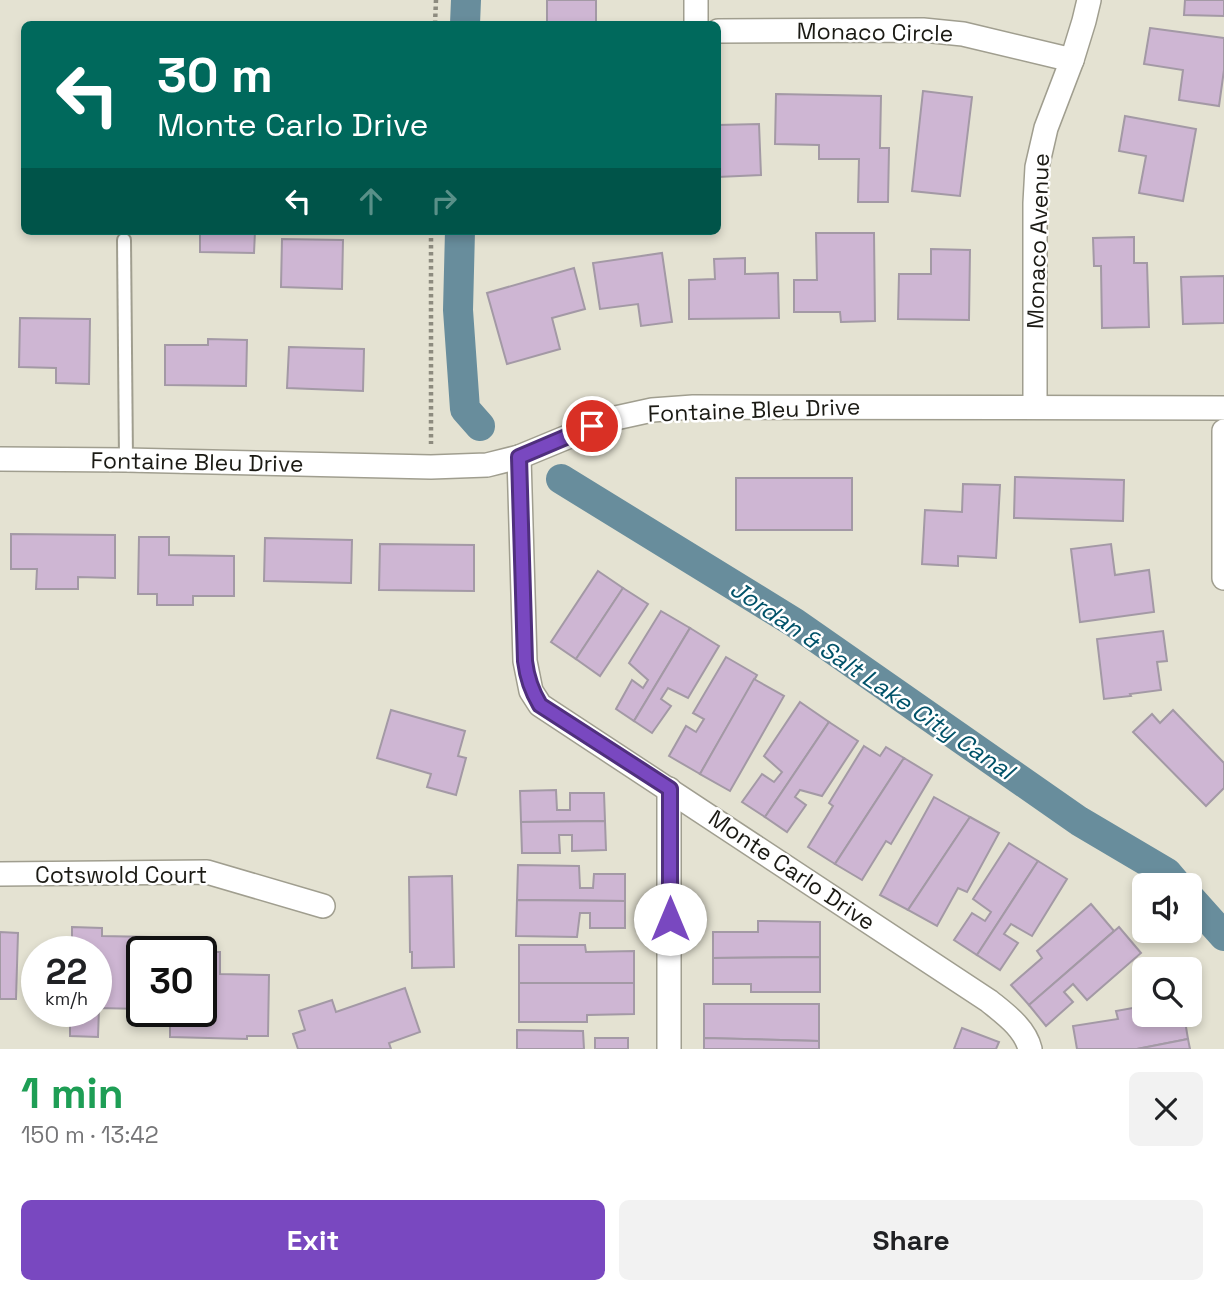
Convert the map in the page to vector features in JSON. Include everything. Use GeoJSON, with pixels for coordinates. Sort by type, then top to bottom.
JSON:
{"type":"FeatureCollection","features":[{"type":"Feature","properties":{"kind":"street"},"geometry":{"type":"LineString","coordinates":[[696,0],[696,21]]}},
{"type":"Feature","properties":{"kind":"street","name":"Monaco Avenue"},"geometry":{"type":"LineString","coordinates":[[1035,406],[1035,186],[1040,147],[1072,60],[1089,0]]}},
{"type":"Feature","properties":{"kind":"street","name":"Monaco Circle"},"geometry":{"type":"LineString","coordinates":[[721,31],[923,30],[963,34],[1072,60]]}},
{"type":"Feature","properties":{"kind":"street","name":"Fontaine Bleu Drive"},"geometry":{"type":"LineString","coordinates":[[0,459],[431,467],[487,465],[519,457],[611,419],[652,410],[693,407],[1224,408]]}},
{"type":"Feature","properties":{"kind":"street"},"geometry":{"type":"LineString","coordinates":[[1224,431],[1224,578]]}},
{"type":"Feature","properties":{"kind":"street","name":"Monte Carlo Drive"},"geometry":{"type":"LineString","coordinates":[[519,457],[525,661],[531,691],[540,705],[989,1001],[1014,1022],[1028,1041],[1030,1049]]}},
{"type":"Feature","properties":{"kind":"street"},"geometry":{"type":"LineString","coordinates":[[670,789],[670,1049]]}},
{"type":"Feature","properties":{"kind":"street","name":"Cotswold Court"},"geometry":{"type":"LineString","coordinates":[[0,874],[207,872],[323,906]]}},
{"type":"Feature","properties":{"kind":"lane"},"geometry":{"type":"LineString","coordinates":[[124,240],[126,460]]}},
{"type":"Feature","properties":{"kind":"path"},"geometry":{"type":"LineString","coordinates":[[435,21],[436,0]]}},
{"type":"Feature","properties":{"kind":"path"},"geometry":{"type":"LineString","coordinates":[[431,235],[431,442]]}},
{"type":"Feature","properties":{"kind":"building"},"geometry":{"type":"Polygon","coordinates":[[[547,0],[596,0],[596,21],[547,21],[547,0]]]}},
{"type":"Feature","properties":{"kind":"building"},"geometry":{"type":"Polygon","coordinates":[[[1185,0],[1224,0],[1224,16],[1184,15],[1185,0]]]}},
{"type":"Feature","properties":{"kind":"building"},"geometry":{"type":"Polygon","coordinates":[[[1150,28],[1224,38],[1224,70],[1219,106],[1179,100],[1183,70],[1144,64],[1150,28]]]}},
{"type":"Feature","properties":{"kind":"building"},"geometry":{"type":"Polygon","coordinates":[[[923,91],[972,97],[960,196],[912,191],[923,91]]]}},
{"type":"Feature","properties":{"kind":"building"},"geometry":{"type":"Polygon","coordinates":[[[776,94],[881,96],[880,148],[889,148],[888,202],[858,202],[859,159],[819,159],[819,145],[775,144],[776,94]]]}},
{"type":"Feature","properties":{"kind":"building"},"geometry":{"type":"Polygon","coordinates":[[[1125,116],[1196,129],[1183,201],[1139,193],[1146,156],[1119,151],[1125,116]]]}},
{"type":"Feature","properties":{"kind":"building"},"geometry":{"type":"Polygon","coordinates":[[[759,124],[761,175],[721,177],[721,125],[759,124]]]}},
{"type":"Feature","properties":{"kind":"building"},"geometry":{"type":"Polygon","coordinates":[[[816,233],[874,233],[875,321],[841,322],[840,312],[794,312],[794,280],[817,280],[816,233]]]}},
{"type":"Feature","properties":{"kind":"building"},"geometry":{"type":"Polygon","coordinates":[[[200,235],[255,235],[254,253],[200,252],[200,235]]]}},
{"type":"Feature","properties":{"kind":"building"},"geometry":{"type":"Polygon","coordinates":[[[1134,237],[1134,263],[1147,263],[1149,327],[1102,328],[1101,266],[1094,266],[1093,238],[1134,237]]]}},
{"type":"Feature","properties":{"kind":"building"},"geometry":{"type":"Polygon","coordinates":[[[282,239],[343,240],[342,289],[281,287],[282,239]]]}},
{"type":"Feature","properties":{"kind":"building"},"geometry":{"type":"Polygon","coordinates":[[[931,249],[970,250],[969,320],[898,319],[899,274],[931,274],[931,249]]]}},
{"type":"Feature","properties":{"kind":"building"},"geometry":{"type":"Polygon","coordinates":[[[662,253],[672,322],[641,326],[638,304],[600,309],[593,263],[662,253]]]}},
{"type":"Feature","properties":{"kind":"building"},"geometry":{"type":"Polygon","coordinates":[[[745,258],[745,274],[778,273],[779,318],[689,319],[689,280],[715,279],[714,259],[745,258]]]}},
{"type":"Feature","properties":{"kind":"building"},"geometry":{"type":"Polygon","coordinates":[[[574,268],[585,309],[552,318],[560,349],[507,364],[487,293],[574,268]]]}},
{"type":"Feature","properties":{"kind":"building"},"geometry":{"type":"Polygon","coordinates":[[[1224,276],[1224,323],[1183,324],[1181,277],[1224,276]]]}},
{"type":"Feature","properties":{"kind":"building"},"geometry":{"type":"Polygon","coordinates":[[[20,318],[90,319],[89,384],[56,383],[56,368],[19,367],[20,318]]]}},
{"type":"Feature","properties":{"kind":"building"},"geometry":{"type":"Polygon","coordinates":[[[208,339],[247,340],[246,386],[165,385],[165,345],[208,345],[208,339]]]}},
{"type":"Feature","properties":{"kind":"building"},"geometry":{"type":"Polygon","coordinates":[[[289,347],[364,349],[363,391],[287,388],[289,347]]]}},
{"type":"Feature","properties":{"kind":"building"},"geometry":{"type":"Polygon","coordinates":[[[1015,477],[1124,480],[1123,521],[1014,518],[1015,477]]]}},
{"type":"Feature","properties":{"kind":"building"},"geometry":{"type":"Polygon","coordinates":[[[736,478],[852,478],[852,530],[736,530],[736,478]]]}},
{"type":"Feature","properties":{"kind":"building"},"geometry":{"type":"Polygon","coordinates":[[[963,484],[1000,485],[996,558],[958,556],[958,566],[922,564],[925,510],[962,512],[963,484]]]}},
{"type":"Feature","properties":{"kind":"building"},"geometry":{"type":"Polygon","coordinates":[[[11,534],[115,535],[115,578],[78,577],[78,589],[36,589],[37,569],[11,569],[11,534]]]}},
{"type":"Feature","properties":{"kind":"building"},"geometry":{"type":"Polygon","coordinates":[[[139,537],[169,537],[169,555],[234,556],[234,596],[193,596],[193,605],[157,605],[157,594],[138,594],[139,537]]]}},
{"type":"Feature","properties":{"kind":"building"},"geometry":{"type":"Polygon","coordinates":[[[265,538],[352,540],[351,583],[264,581],[265,538]]]}},
{"type":"Feature","properties":{"kind":"building"},"geometry":{"type":"Polygon","coordinates":[[[380,544],[474,545],[474,591],[379,590],[380,544]]]}},
{"type":"Feature","properties":{"kind":"building"},"geometry":{"type":"Polygon","coordinates":[[[1111,544],[1115,575],[1149,570],[1154,612],[1080,622],[1071,549],[1111,544]]]}},
{"type":"Feature","properties":{"kind":"building"},"geometry":{"type":"Polygon","coordinates":[[[598,571],[623,588],[576,659],[551,642],[598,571]]]}},
{"type":"Feature","properties":{"kind":"building"},"geometry":{"type":"Polygon","coordinates":[[[623,588],[648,604],[600,676],[576,659],[623,588]]]}},
{"type":"Feature","properties":{"kind":"building"},"geometry":{"type":"Polygon","coordinates":[[[661,611],[690,628],[634,721],[616,709],[632,680],[643,688],[648,680],[629,663],[661,611]]]}},
{"type":"Feature","properties":{"kind":"building"},"geometry":{"type":"Polygon","coordinates":[[[690,628],[719,646],[688,698],[668,688],[661,699],[671,706],[652,733],[634,721],[690,628]]]}},
{"type":"Feature","properties":{"kind":"building"},"geometry":{"type":"Polygon","coordinates":[[[1163,631],[1167,661],[1157,662],[1161,690],[1104,699],[1097,639],[1163,631]]]}},
{"type":"Feature","properties":{"kind":"building"},"geometry":{"type":"Polygon","coordinates":[[[726,657],[757,675],[700,774],[669,756],[686,726],[696,732],[704,719],[693,713],[726,657]]]}},
{"type":"Feature","properties":{"kind":"building"},"geometry":{"type":"Polygon","coordinates":[[[754,679],[784,696],[730,791],[700,774],[754,679]]]}},
{"type":"Feature","properties":{"kind":"building"},"geometry":{"type":"Polygon","coordinates":[[[800,702],[829,722],[765,817],[742,802],[762,774],[774,782],[782,772],[764,756],[800,702]]]}},
{"type":"Feature","properties":{"kind":"building"},"geometry":{"type":"Polygon","coordinates":[[[391,710],[465,731],[458,756],[466,758],[456,795],[427,787],[431,774],[377,758],[391,710]]]}},
{"type":"Feature","properties":{"kind":"building"},"geometry":{"type":"Polygon","coordinates":[[[1173,710],[1224,763],[1224,788],[1206,806],[1133,732],[1152,714],[1160,723],[1173,710]]]}},
{"type":"Feature","properties":{"kind":"building"},"geometry":{"type":"Polygon","coordinates":[[[829,722],[858,741],[822,796],[800,790],[795,797],[806,805],[787,832],[765,817],[829,722]]]}},
{"type":"Feature","properties":{"kind":"building"},"geometry":{"type":"Polygon","coordinates":[[[864,746],[880,756],[886,747],[904,758],[835,864],[808,847],[833,806],[829,803],[864,746]]]}},
{"type":"Feature","properties":{"kind":"building"},"geometry":{"type":"Polygon","coordinates":[[[904,758],[932,775],[891,844],[886,841],[862,880],[835,864],[904,758]]]}},
{"type":"Feature","properties":{"kind":"building"},"geometry":{"type":"Polygon","coordinates":[[[556,790],[557,810],[570,810],[570,793],[604,793],[605,821],[521,822],[520,791],[556,790]]]}},
{"type":"Feature","properties":{"kind":"building"},"geometry":{"type":"Polygon","coordinates":[[[934,797],[970,817],[908,910],[880,895],[934,797]]]}},
{"type":"Feature","properties":{"kind":"building"},"geometry":{"type":"Polygon","coordinates":[[[970,817],[999,833],[967,892],[958,888],[937,926],[908,910],[970,817]]]}},
{"type":"Feature","properties":{"kind":"building"},"geometry":{"type":"Polygon","coordinates":[[[605,821],[606,850],[572,851],[572,835],[559,835],[560,853],[522,853],[521,822],[605,821]]]}},
{"type":"Feature","properties":{"kind":"building"},"geometry":{"type":"Polygon","coordinates":[[[1009,843],[1038,861],[977,955],[954,940],[972,913],[985,921],[991,912],[973,899],[1009,843]]]}},
{"type":"Feature","properties":{"kind":"building"},"geometry":{"type":"Polygon","coordinates":[[[1038,861],[1067,879],[1032,936],[1011,924],[1004,934],[1018,943],[1000,970],[977,955],[1038,861]]]}},
{"type":"Feature","properties":{"kind":"building"},"geometry":{"type":"Polygon","coordinates":[[[518,865],[579,866],[580,888],[593,888],[594,874],[625,874],[625,901],[517,900],[518,865]]]}},
{"type":"Feature","properties":{"kind":"building"},"geometry":{"type":"Polygon","coordinates":[[[452,876],[454,967],[412,968],[409,877],[452,876]]]}},
{"type":"Feature","properties":{"kind":"building"},"geometry":{"type":"Polygon","coordinates":[[[517,900],[625,901],[625,928],[590,928],[590,913],[580,913],[577,937],[516,936],[517,900]]]}},
{"type":"Feature","properties":{"kind":"building"},"geometry":{"type":"Polygon","coordinates":[[[1091,904],[1114,931],[1029,1005],[1011,985],[1042,958],[1037,951],[1091,904]]]}},
{"type":"Feature","properties":{"kind":"building"},"geometry":{"type":"Polygon","coordinates":[[[758,921],[820,922],[820,957],[713,958],[713,932],[758,932],[758,921]]]}},
{"type":"Feature","properties":{"kind":"building"},"geometry":{"type":"Polygon","coordinates":[[[72,927],[102,928],[102,936],[72,936],[72,927]]]}},
{"type":"Feature","properties":{"kind":"building"},"geometry":{"type":"Polygon","coordinates":[[[1119,927],[1141,953],[1132,957],[1132,961],[1087,1000],[1073,984],[1064,992],[1073,1002],[1046,1026],[1029,1005],[1119,927]]]}},
{"type":"Feature","properties":{"kind":"building"},"geometry":{"type":"Polygon","coordinates":[[[0,932],[18,933],[16,999],[0,999],[0,932]]]}},
{"type":"Feature","properties":{"kind":"building"},"geometry":{"type":"Polygon","coordinates":[[[112,936],[126,936],[126,1009],[112,1008],[112,936]]]}},
{"type":"Feature","properties":{"kind":"building"},"geometry":{"type":"Polygon","coordinates":[[[519,945],[585,945],[586,952],[634,951],[634,983],[519,983],[519,945]]]}},
{"type":"Feature","properties":{"kind":"building"},"geometry":{"type":"Polygon","coordinates":[[[217,952],[220,952],[220,974],[269,975],[268,1036],[247,1036],[247,1039],[170,1037],[170,1027],[217,1027],[217,952]]]}},
{"type":"Feature","properties":{"kind":"building"},"geometry":{"type":"Polygon","coordinates":[[[820,957],[820,992],[751,992],[751,984],[713,984],[713,958],[820,957]]]}},
{"type":"Feature","properties":{"kind":"building"},"geometry":{"type":"Polygon","coordinates":[[[519,983],[634,983],[634,1014],[587,1015],[587,1022],[519,1022],[519,983]]]}},
{"type":"Feature","properties":{"kind":"building"},"geometry":{"type":"Polygon","coordinates":[[[405,988],[420,1032],[389,1043],[391,1049],[298,1049],[293,1034],[305,1030],[299,1011],[332,1000],[336,1012],[405,988]]]}},
{"type":"Feature","properties":{"kind":"building"},"geometry":{"type":"Polygon","coordinates":[[[704,1004],[819,1004],[819,1041],[704,1038],[704,1004]]]}},
{"type":"Feature","properties":{"kind":"building"},"geometry":{"type":"Polygon","coordinates":[[[1132,1008],[1132,1027],[1186,1027],[1188,1039],[1137,1049],[1077,1049],[1073,1026],[1118,1019],[1116,1011],[1132,1008]]]}},
{"type":"Feature","properties":{"kind":"building"},"geometry":{"type":"Polygon","coordinates":[[[70,1027],[98,1027],[98,1037],[70,1036],[70,1027]]]}},
{"type":"Feature","properties":{"kind":"building"},"geometry":{"type":"Polygon","coordinates":[[[962,1028],[999,1042],[996,1049],[954,1049],[962,1028]]]}},
{"type":"Feature","properties":{"kind":"building"},"geometry":{"type":"Polygon","coordinates":[[[517,1030],[583,1031],[584,1049],[517,1049],[517,1030]]]}},
{"type":"Feature","properties":{"kind":"building"},"geometry":{"type":"Polygon","coordinates":[[[595,1038],[628,1038],[628,1049],[595,1049],[595,1038]]]}},
{"type":"Feature","properties":{"kind":"building"},"geometry":{"type":"Polygon","coordinates":[[[704,1038],[819,1041],[819,1049],[704,1049],[704,1038]]]}},
{"type":"Feature","properties":{"kind":"building"},"geometry":{"type":"Polygon","coordinates":[[[1188,1039],[1190,1049],[1137,1049],[1188,1039]]]}},
{"type":"Feature","properties":{"kind":"waterway","name":"Jordan & Salt Lake City Canal"},"geometry":{"type":"LineString","coordinates":[[465,21],[466,0]]}},
{"type":"Feature","properties":{"kind":"waterway","name":"Jordan & Salt Lake City Canal"},"geometry":{"type":"LineString","coordinates":[[460,235],[458,310],[465,409],[480,426]]}},
{"type":"Feature","properties":{"kind":"waterway","name":"Jordan & Salt Lake City Canal"},"geometry":{"type":"LineString","coordinates":[[561,479],[795,623],[1079,821],[1167,873]]}},
{"type":"Feature","properties":{"kind":"waterway","name":"Jordan & Salt Lake City Canal"},"geometry":{"type":"LineString","coordinates":[[1202,911],[1224,936]]}},
{"type":"Feature","properties":{"kind":"route"},"geometry":{"type":"LineString","coordinates":[[592,426],[519,457],[527,674],[531,691],[540,705],[670,789],[670,919]]}}]}
